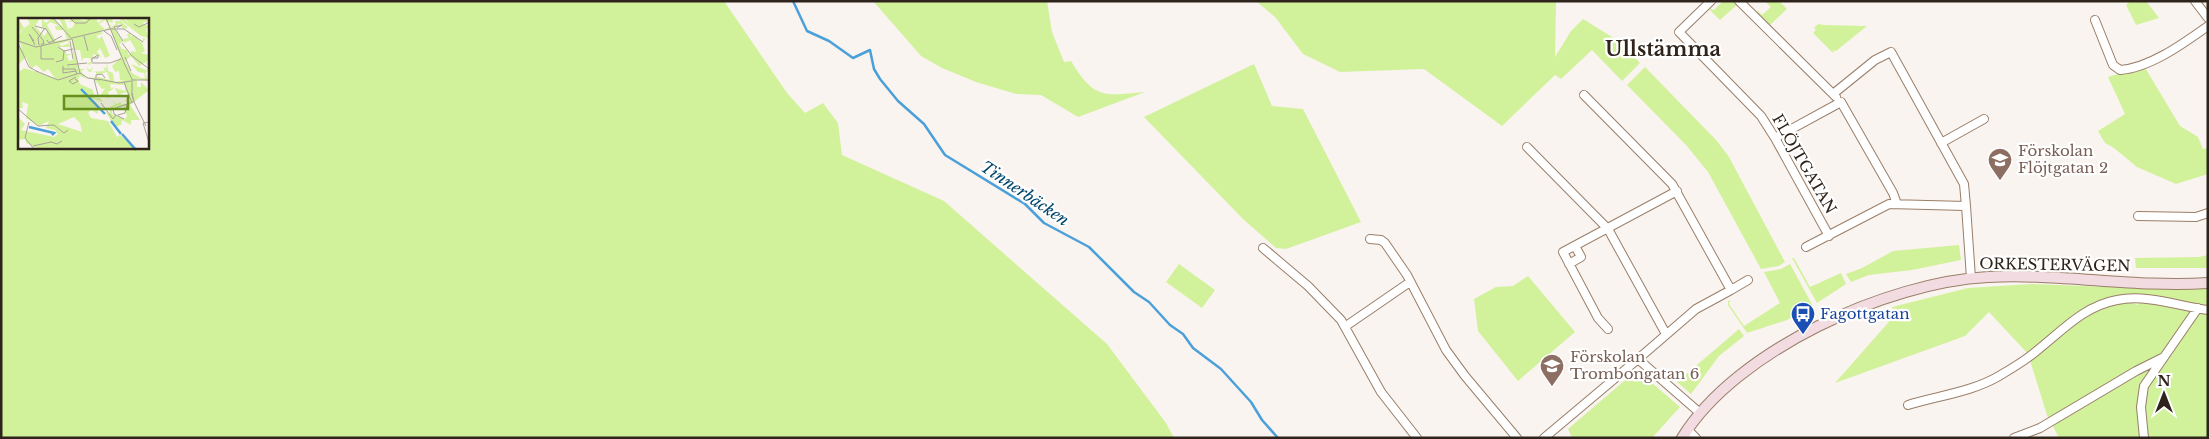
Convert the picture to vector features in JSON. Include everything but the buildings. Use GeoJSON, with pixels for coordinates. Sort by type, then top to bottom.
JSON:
{"type":"FeatureCollection","features":[{"type":"Feature","properties":{"kind":"street","name":"FLÖJTGATAN"},"geometry":{"type":"LineString","coordinates":[[1711,1],[1679,32],[1761,116],[1829,236]]}},
{"type":"Feature","properties":{"kind":"street"},"geometry":{"type":"LineString","coordinates":[[1739,1],[1841,102],[1897,204]]}},
{"type":"Feature","properties":{"kind":"street"},"geometry":{"type":"LineString","coordinates":[[2195,1],[2208,18]]}},
{"type":"Feature","properties":{"kind":"street"},"geometry":{"type":"LineString","coordinates":[[2095,20],[2113,65],[2120,70],[2144,63],[2176,49],[2208,26]]}},
{"type":"Feature","properties":{"kind":"street"},"geometry":{"type":"LineString","coordinates":[[1833,94],[1874,60],[1891,52],[1964,184],[1971,278]]}},
{"type":"Feature","properties":{"kind":"street"},"geometry":{"type":"LineString","coordinates":[[1584,95],[1672,184],[1731,290]]}},
{"type":"Feature","properties":{"kind":"street"},"geometry":{"type":"LineString","coordinates":[[1775,138],[1841,102]]}},
{"type":"Feature","properties":{"kind":"street"},"geometry":{"type":"LineString","coordinates":[[1941,143],[1984,119]]}},
{"type":"Feature","properties":{"kind":"street"},"geometry":{"type":"LineString","coordinates":[[1527,147],[1608,229],[1666,334]]}},
{"type":"Feature","properties":{"kind":"street"},"geometry":{"type":"LineString","coordinates":[[1608,329],[1598,318],[1563,252],[1677,191]]}},
{"type":"Feature","properties":{"kind":"street","name":"FLÖJTGATAN"},"geometry":{"type":"LineString","coordinates":[[1806,248],[1886,205],[1966,206]]}},
{"type":"Feature","properties":{"kind":"street"},"geometry":{"type":"LineString","coordinates":[[2138,216],[2196,217],[2208,213]]}},
{"type":"Feature","properties":{"kind":"street"},"geometry":{"type":"LineString","coordinates":[[1370,239],[1381,240],[1385,243],[1410,282],[1446,350],[1465,376],[1517,438]]}},
{"type":"Feature","properties":{"kind":"street"},"geometry":{"type":"LineString","coordinates":[[1569,264],[1581,257],[1575,246]]}},
{"type":"Feature","properties":{"kind":"street"},"geometry":{"type":"LineString","coordinates":[[1263,248],[1308,286],[1346,326],[1380,392],[1416,438]]}},
{"type":"Feature","properties":{"kind":"street","name":"ORKESTERVÄGEN"},"geometry":{"type":"LineString","coordinates":[[1684,433],[1700,413],[1757,364],[1826,322],[1857,308],[1901,293],[1940,283],[1971,278],[2005,276],[2166,284],[2208,283]]}},
{"type":"Feature","properties":{"kind":"street"},"geometry":{"type":"LineString","coordinates":[[1544,438],[1696,308],[1748,280]]}},
{"type":"Feature","properties":{"kind":"street"},"geometry":{"type":"LineString","coordinates":[[1346,326],[1410,282]]}},
{"type":"Feature","properties":{"kind":"street"},"geometry":{"type":"LineString","coordinates":[[1908,405],[1978,385],[1998,377],[2027,359],[2087,311],[2108,302],[2124,298],[2139,299],[2208,310]]}},
{"type":"Feature","properties":{"kind":"street"},"geometry":{"type":"LineString","coordinates":[[2144,438],[2142,394],[2148,378],[2198,308]]}},
{"type":"Feature","properties":{"kind":"street"},"geometry":{"type":"LineString","coordinates":[[2014,438],[2040,428],[2136,371],[2162,358]]}},
{"type":"Feature","properties":{"kind":"street"},"geometry":{"type":"LineString","coordinates":[[1638,359],[1700,413]]}},
{"type":"Feature","properties":{"kind":"street"},"geometry":{"type":"LineString","coordinates":[[1684,433],[1696,438]]}},
{"type":"Feature","properties":{"kind":"green space"},"geometry":{"type":"Polygon","coordinates":[[[1,1],[724,1],[787,93],[805,113],[823,103],[838,123],[842,155],[944,201],[1107,344],[1166,423],[1174,438],[1,438],[1,1]]]}},
{"type":"Feature","properties":{"kind":"green space"},"geometry":{"type":"Polygon","coordinates":[[[873,1],[1047,1],[1052,32],[1064,62],[1071,61],[1093,89],[1109,94],[1145,92],[1078,117],[1041,95],[1016,94],[976,82],[942,68],[921,56],[873,1]]]}},
{"type":"Feature","properties":{"kind":"green space"},"geometry":{"type":"Polygon","coordinates":[[[1256,1],[1556,1],[1555,57],[1571,31],[1583,19],[1620,42],[1640,63],[1622,81],[1592,50],[1561,79],[1555,75],[1502,126],[1424,69],[1340,72],[1303,54],[1275,17],[1256,1]]]}},
{"type":"Feature","properties":{"kind":"green space"},"geometry":{"type":"Polygon","coordinates":[[[1723,1],[1733,1],[1738,4],[1720,20],[1708,8],[1714,10],[1723,1]]]}},
{"type":"Feature","properties":{"kind":"green space"},"geometry":{"type":"Polygon","coordinates":[[[1765,1],[1779,1],[1787,9],[1769,26],[1756,13],[1758,11],[1762,15],[1771,7],[1765,1]]]}},
{"type":"Feature","properties":{"kind":"green space"},"geometry":{"type":"Polygon","coordinates":[[[2131,1],[2146,1],[2159,18],[2136,25],[2126,5],[2131,1]]]}},
{"type":"Feature","properties":{"kind":"green space"},"geometry":{"type":"Polygon","coordinates":[[[1818,24],[1867,26],[1836,51],[1834,50],[1833,53],[1813,33],[1816,30],[1814,28],[1818,24]]]}},
{"type":"Feature","properties":{"kind":"green space"},"geometry":{"type":"Polygon","coordinates":[[[1254,64],[1272,106],[1303,109],[1361,222],[1286,249],[1276,248],[1243,219],[1144,117],[1254,64]]]}},
{"type":"Feature","properties":{"kind":"green space"},"geometry":{"type":"Polygon","coordinates":[[[2144,66],[2180,126],[2198,137],[2203,149],[2208,148],[2208,174],[2176,184],[2137,167],[2105,143],[2098,131],[2125,114],[2108,77],[2144,66]]]}},
{"type":"Feature","properties":{"kind":"green space"},"geometry":{"type":"Polygon","coordinates":[[[1645,67],[1717,141],[1729,157],[1785,262],[1779,266],[1761,269],[1708,172],[1686,145],[1627,85],[1645,67]]]}},
{"type":"Feature","properties":{"kind":"green space"},"geometry":{"type":"Polygon","coordinates":[[[1959,245],[1961,260],[1912,270],[1869,275],[1851,282],[1846,274],[1862,268],[1893,251],[1959,245]]]}},
{"type":"Feature","properties":{"kind":"green space"},"geometry":{"type":"Polygon","coordinates":[[[2208,255],[2208,268],[2136,268],[2135,258],[2199,257],[2208,255]]]}},
{"type":"Feature","properties":{"kind":"green space"},"geometry":{"type":"Polygon","coordinates":[[[1792,258],[1794,258],[1810,287],[1841,273],[1846,284],[1817,303],[1792,258]]]}},
{"type":"Feature","properties":{"kind":"green space"},"geometry":{"type":"Polygon","coordinates":[[[1179,264],[1215,290],[1202,308],[1166,282],[1179,264]]]}},
{"type":"Feature","properties":{"kind":"green space"},"geometry":{"type":"Polygon","coordinates":[[[1790,264],[1813,306],[1787,320],[1747,333],[1728,305],[1728,301],[1730,300],[1729,304],[1744,326],[1780,303],[1764,272],[1781,269],[1790,264]]]}},
{"type":"Feature","properties":{"kind":"green space"},"geometry":{"type":"Polygon","coordinates":[[[1528,276],[1575,332],[1518,381],[1478,331],[1474,299],[1496,287],[1513,286],[1528,276]]]}},
{"type":"Feature","properties":{"kind":"green space"},"geometry":{"type":"Polygon","coordinates":[[[2031,284],[2208,289],[2208,306],[2132,295],[2122,296],[2137,305],[2141,302],[2208,313],[2208,438],[2059,438],[2047,415],[2028,354],[1989,312],[1965,336],[1835,383],[1894,316],[1892,307],[1968,288],[2031,284]]]}},
{"type":"Feature","properties":{"kind":"green space"},"geometry":{"type":"Polygon","coordinates":[[[1739,329],[1744,336],[1719,356],[1691,394],[1677,382],[1739,329]]]}},
{"type":"Feature","properties":{"kind":"green space"},"geometry":{"type":"Polygon","coordinates":[[[1637,370],[1680,407],[1652,438],[1572,438],[1568,429],[1637,370]]]}},
{"type":"Feature","properties":{"kind":"waterway","name":"Tinnerbäcken"},"geometry":{"type":"LineString","coordinates":[[793,1],[807,31],[829,41],[853,58],[870,50],[874,69],[880,79],[898,101],[924,124],[945,155],[1025,204],[1044,223],[1089,247],[1134,292],[1149,302],[1170,325],[1183,334],[1193,348],[1221,369],[1251,402],[1262,420],[1278,438]]}},
{"type":"Feature","properties":{"kind":"place","name":"Förskolan Flöjtgatan 2"},"geometry":{"type":"Point","coordinates":[2000,181]}},
{"type":"Feature","properties":{"kind":"place","name":"Fagottgatan"},"geometry":{"type":"Point","coordinates":[1803,335]}},
{"type":"Feature","properties":{"kind":"place","name":"Förskolan Trombongatan 6"},"geometry":{"type":"Point","coordinates":[1552,387]}},
{"type":"Feature","properties":{"kind":"district","name":"Ullstämma"},"geometry":{"type":"Point","coordinates":[1663,49]}}]}
